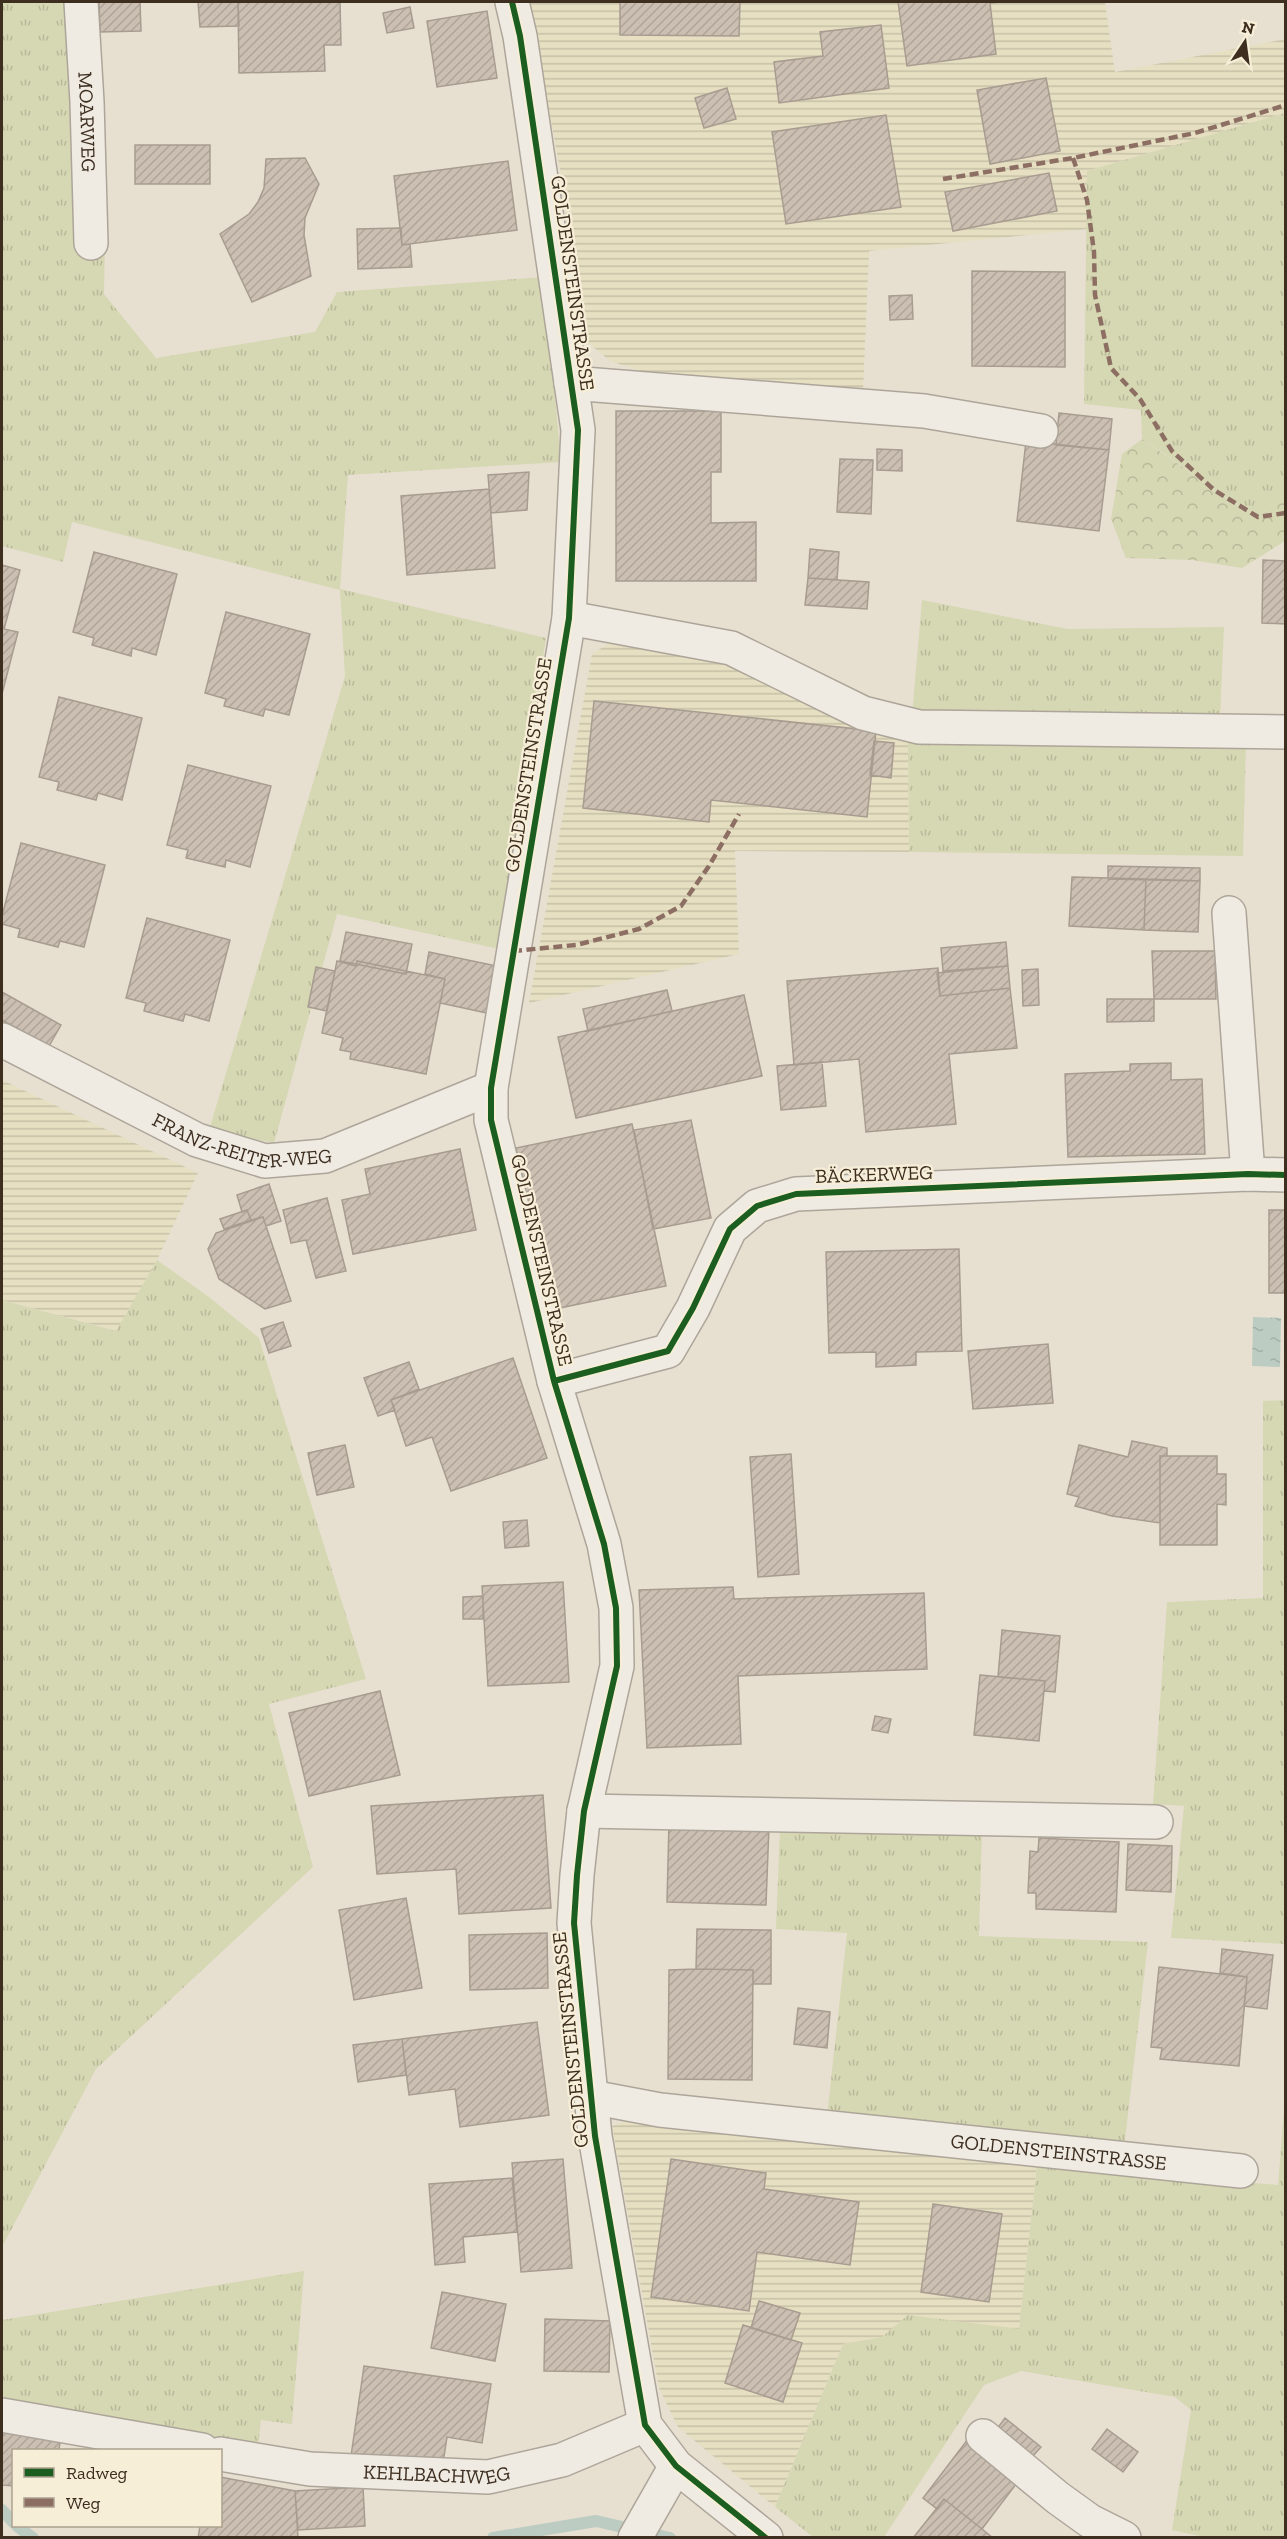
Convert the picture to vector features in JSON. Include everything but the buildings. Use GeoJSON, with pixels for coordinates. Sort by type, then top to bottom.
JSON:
{"type":"FeatureCollection","features":[{"type":"Feature","properties":{"kind":"street","name":"MOARWEG"},"geometry":{"type":"LineString","coordinates":[[81,2],[87,102],[91,243]]}},
{"type":"Feature","properties":{"kind":"street","name":"GOLDENSTEINSTRASSE"},"geometry":{"type":"LineString","coordinates":[[512,2],[522,47],[578,430],[569,618],[491,1088],[491,1120],[554,1381],[604,1544],[616,1608],[617,1666],[584,1810],[576,1875],[574,1923],[591,2097],[623,2309],[645,2425],[675,2466],[766,2538]]}},
{"type":"Feature","properties":{"kind":"street"},"geometry":{"type":"LineString","coordinates":[[571,383],[924,411],[1041,431]]}},
{"type":"Feature","properties":{"kind":"street"},"geometry":{"type":"LineString","coordinates":[[569,618],[730,648],[863,713],[919,727],[1286,732]]}},
{"type":"Feature","properties":{"kind":"street"},"geometry":{"type":"LineString","coordinates":[[1229,913],[1248,1174]]}},
{"type":"Feature","properties":{"kind":"street","name":"FRANZ-REITER-WEG"},"geometry":{"type":"LineString","coordinates":[[2,1040],[197,1140],[265,1161],[325,1156],[491,1088]]}},
{"type":"Feature","properties":{"kind":"street","name":"BÄCKERWEG"},"geometry":{"type":"LineString","coordinates":[[554,1381],[668,1351],[693,1308],[730,1229],[757,1206],[796,1194],[1248,1174],[1286,1175]]}},
{"type":"Feature","properties":{"kind":"street"},"geometry":{"type":"LineString","coordinates":[[584,1810],[1156,1822]]}},
{"type":"Feature","properties":{"kind":"street","name":"GOLDENSTEINSTRASSE"},"geometry":{"type":"LineString","coordinates":[[591,2097],[660,2110],[1241,2170]]}},
{"type":"Feature","properties":{"kind":"street"},"geometry":{"type":"LineString","coordinates":[[2,2415],[191,2449]]}},
{"type":"Feature","properties":{"kind":"street","name":"KEHLBACHWEG"},"geometry":{"type":"LineString","coordinates":[[222,2454],[310,2469],[488,2477],[562,2460],[645,2425]]}},
{"type":"Feature","properties":{"kind":"street"},"geometry":{"type":"LineString","coordinates":[[983,2436],[1058,2498],[1090,2521],[1124,2538]]}},
{"type":"Feature","properties":{"kind":"street"},"geometry":{"type":"LineString","coordinates":[[635,2538],[675,2466]]}},
{"type":"Feature","properties":{"kind":"shaded area"},"geometry":{"type":"Polygon","coordinates":[[[529,2],[1105,2],[1115,72],[1285,39],[1285,113],[1087,171],[1088,229],[869,251],[863,393],[641,371],[610,361],[585,340],[576,312],[562,180],[529,2]]]}},
{"type":"Feature","properties":{"kind":"shaded area"},"geometry":{"type":"Polygon","coordinates":[[[608,644],[713,659],[821,710],[908,737],[909,852],[735,851],[739,954],[529,1003],[592,654],[608,644]]]}},
{"type":"Feature","properties":{"kind":"shaded area"},"geometry":{"type":"Polygon","coordinates":[[[2,1080],[198,1173],[157,1260],[117,1331],[2,1300],[2,1080]]]}},
{"type":"Feature","properties":{"kind":"shaded area"},"geometry":{"type":"Polygon","coordinates":[[[633,2118],[1037,2165],[1019,2330],[908,2316],[882,2337],[843,2344],[775,2507],[678,2427],[659,2388],[612,2126],[633,2118]]]}},
{"type":"Feature","properties":{"kind":"green space"},"geometry":{"type":"Polygon","coordinates":[[[2,2],[70,2],[105,245],[104,294],[156,358],[315,332],[337,292],[544,277],[561,462],[348,475],[340,589],[546,638],[499,949],[337,914],[274,1143],[209,1130],[345,676],[340,590],[72,522],[63,562],[2,546],[2,2]]]}},
{"type":"Feature","properties":{"kind":"green space"},"geometry":{"type":"Polygon","coordinates":[[[1285,113],[1285,494],[1258,517],[1228,499],[1142,439],[1141,410],[1084,404],[1087,171],[1285,113]]]}},
{"type":"Feature","properties":{"kind":"green space"},"geometry":{"type":"Polygon","coordinates":[[[1142,439],[1258,517],[1285,494],[1285,541],[1242,568],[1192,560],[1126,558],[1111,519],[1122,454],[1142,439]]]}},
{"type":"Feature","properties":{"kind":"green space"},"geometry":{"type":"Polygon","coordinates":[[[922,600],[1068,629],[1224,627],[1220,718],[912,715],[922,600]]]}},
{"type":"Feature","properties":{"kind":"green space"},"geometry":{"type":"Polygon","coordinates":[[[908,737],[1246,743],[1243,856],[909,852],[908,737]]]}},
{"type":"Feature","properties":{"kind":"green space"},"geometry":{"type":"Polygon","coordinates":[[[157,1260],[209,1297],[259,1338],[366,1679],[269,1704],[313,1867],[96,2069],[2,2247],[2,1300],[116,1331],[157,1260]]]}},
{"type":"Feature","properties":{"kind":"green space"},"geometry":{"type":"Polygon","coordinates":[[[1285,1400],[1285,1944],[1171,1938],[1184,1806],[1153,1804],[1167,1602],[1263,1598],[1263,1401],[1285,1400]]]}},
{"type":"Feature","properties":{"kind":"green space"},"geometry":{"type":"Polygon","coordinates":[[[780,1828],[982,1830],[979,1936],[1148,1942],[1124,2148],[827,2117],[847,1933],[776,1929],[780,1828]]]}},
{"type":"Feature","properties":{"kind":"green space"},"geometry":{"type":"Polygon","coordinates":[[[1285,2097],[1285,2537],[1204,2537],[1172,2530],[1191,2410],[1175,2397],[1021,2371],[984,2385],[884,2537],[813,2537],[775,2507],[843,2344],[882,2337],[908,2315],[1019,2329],[1037,2165],[1278,2185],[1285,2097]]]}},
{"type":"Feature","properties":{"kind":"green space"},"geometry":{"type":"Polygon","coordinates":[[[304,2271],[292,2424],[261,2420],[258,2447],[2,2399],[2,2320],[304,2271]]]}},
{"type":"Feature","properties":{"kind":"water"},"geometry":{"type":"Polygon","coordinates":[[[1253,1317],[1281,1318],[1280,1367],[1252,1366],[1253,1317]]]}},
{"type":"Feature","properties":{"kind":"waterway"},"geometry":{"type":"LineString","coordinates":[[2,2510],[12,2521]]}},
{"type":"Feature","properties":{"kind":"waterway"},"geometry":{"type":"LineString","coordinates":[[493,2538],[596,2521],[670,2538]]}},
{"type":"Feature","properties":{"kind":"waterway"},"geometry":{"type":"LineString","coordinates":[[18,2527],[33,2538]]}},
{"type":"Feature","properties":{"kind":"marked path"},"geometry":{"type":"LineString","coordinates":[[943,179],[1073,158],[1195,133],[1286,105]]}},
{"type":"Feature","properties":{"kind":"marked path"},"geometry":{"type":"LineString","coordinates":[[1073,158],[1087,200],[1094,252],[1095,295],[1111,368],[1140,399],[1172,451],[1214,490],[1258,517],[1286,513]]}},
{"type":"Feature","properties":{"kind":"marked path"},"geometry":{"type":"LineString","coordinates":[[513,951],[576,945],[639,929],[681,906],[709,866],[739,814]]}},
{"type":"Feature","properties":{"kind":"cycle path"},"geometry":{"type":"LineString","coordinates":[[512,2],[520,36],[578,430],[569,618],[491,1088],[491,1120],[554,1381],[604,1544],[616,1608],[617,1666],[584,1811],[574,1923],[595,2136],[645,2425],[676,2466],[766,2538]]}},
{"type":"Feature","properties":{"kind":"cycle path"},"geometry":{"type":"LineString","coordinates":[[554,1381],[668,1351],[693,1308],[730,1229],[757,1206],[796,1194],[1248,1174],[1286,1175]]}}]}
